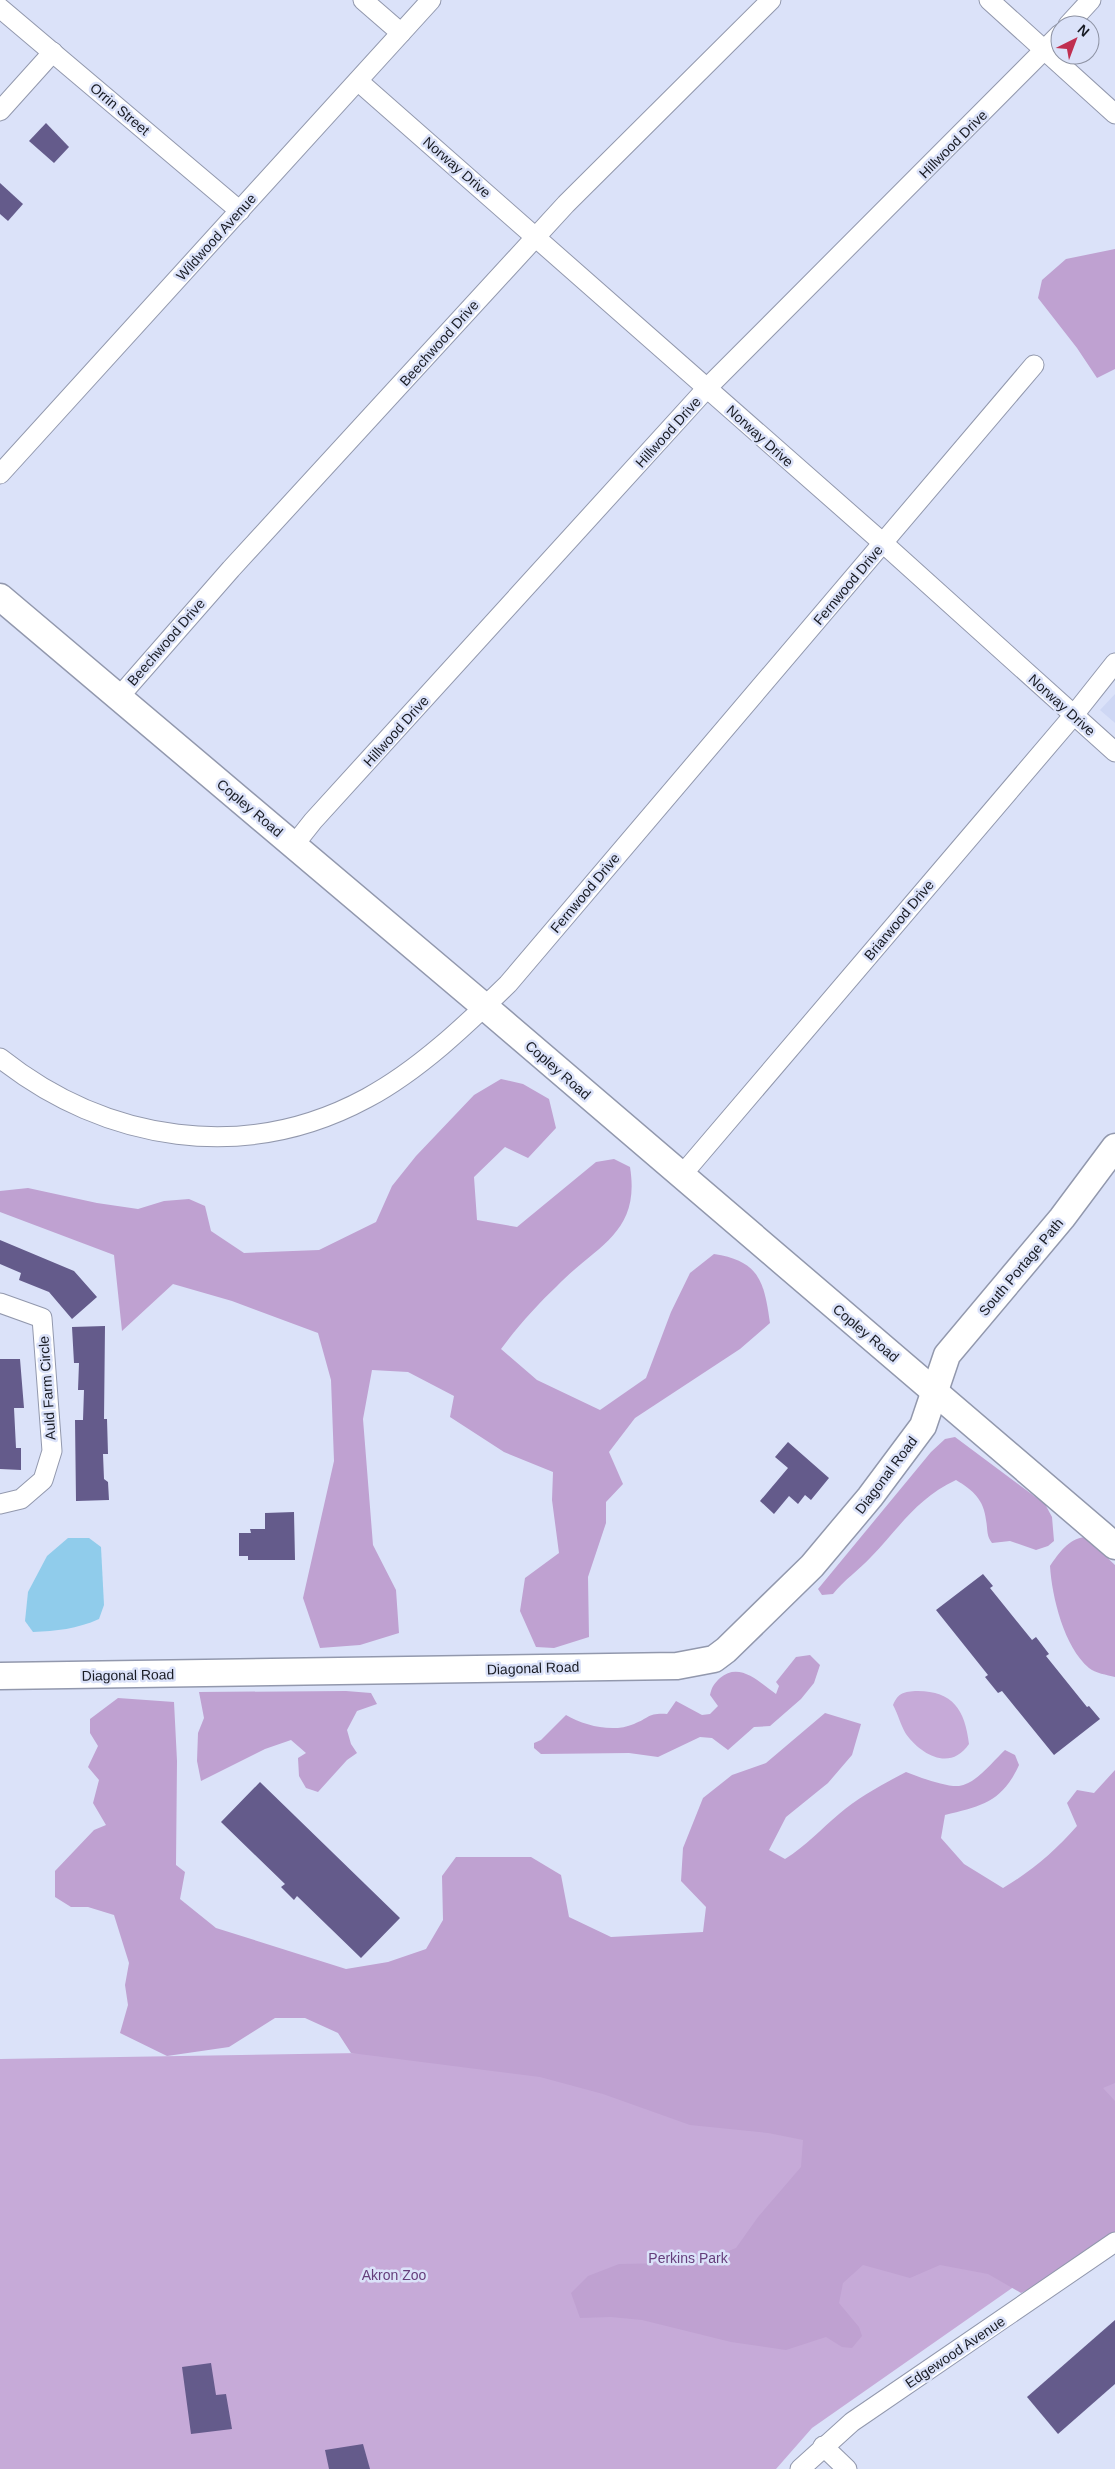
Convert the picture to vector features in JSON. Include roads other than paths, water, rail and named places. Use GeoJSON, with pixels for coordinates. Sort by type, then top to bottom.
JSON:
{"type":"FeatureCollection","features":[{"type":"Feature","properties":{"kind":"main road","name":"Copley Road"},"geometry":{"type":"LineString","coordinates":[[0,597],[485,1007],[1115,1546]]}},
{"type":"Feature","properties":{"kind":"main road","name":"South Portage Path"},"geometry":{"type":"LineString","coordinates":[[936,1392],[947,1354],[1062,1218],[1115,1147]]}},
{"type":"Feature","properties":{"kind":"main road","name":"Diagonal Road"},"geometry":{"type":"LineString","coordinates":[[0,1676],[677,1666],[714,1659],[770,1609],[812,1566],[870,1497],[923,1426],[936,1392]]}},
{"type":"Feature","properties":{"kind":"street"},"geometry":{"type":"LineString","coordinates":[[364,0],[401,33]]}},
{"type":"Feature","properties":{"kind":"street","name":"Wildwood Avenue"},"geometry":{"type":"LineString","coordinates":[[0,474],[431,0]]}},
{"type":"Feature","properties":{"kind":"street","name":"Beechwood Drive"},"geometry":{"type":"LineString","coordinates":[[119,697],[231,569],[536,237],[771,0]]}},
{"type":"Feature","properties":{"kind":"street"},"geometry":{"type":"LineString","coordinates":[[989,0],[1115,114]]}},
{"type":"Feature","properties":{"kind":"street"},"geometry":{"type":"LineString","coordinates":[[1077,15],[1091,0]]}},
{"type":"Feature","properties":{"kind":"street","name":"Orrin Street"},"geometry":{"type":"LineString","coordinates":[[0,8],[240,211]]}},
{"type":"Feature","properties":{"kind":"street","name":"Hillwood Drive"},"geometry":{"type":"LineString","coordinates":[[294,846],[313,821],[708,388],[1050,45]]}},
{"type":"Feature","properties":{"kind":"street"},"geometry":{"type":"LineString","coordinates":[[0,112],[53,52]]}},
{"type":"Feature","properties":{"kind":"street","name":"Norway Drive"},"geometry":{"type":"LineString","coordinates":[[358,81],[883,543],[1115,752]]}},
{"type":"Feature","properties":{"kind":"street","name":"Fernwood Drive"},"geometry":{"type":"LineString","coordinates":[[0,1058],[27,1079],[81,1109],[127,1125],[165,1133],[235,1136],[291,1127],[324,1117],[369,1097],[420,1062],[485,1007],[508,984],[1034,364]]}},
{"type":"Feature","properties":{"kind":"street","name":"Briarwood Drive"},"geometry":{"type":"LineString","coordinates":[[681,1176],[1073,716],[1115,663]]}},
{"type":"Feature","properties":{"kind":"street","name":"Auld Farm Circle"},"geometry":{"type":"LineString","coordinates":[[0,1303],[42,1318],[52,1451],[43,1480],[22,1499],[0,1504]]}},
{"type":"Feature","properties":{"kind":"street","name":"Edgewood Avenue"},"geometry":{"type":"LineString","coordinates":[[800,2469],[852,2422],[1115,2242]]}},
{"type":"Feature","properties":{"kind":"street"},"geometry":{"type":"LineString","coordinates":[[824,2446],[847,2469]]}},
{"type":"Feature","properties":{"kind":"park label","name":"Perkins Park"},"geometry":{"type":"Point","coordinates":[688,2258]}},
{"type":"Feature","properties":{"kind":"park label","name":"Akron Zoo"},"geometry":{"type":"Point","coordinates":[394,2275]}}]}
